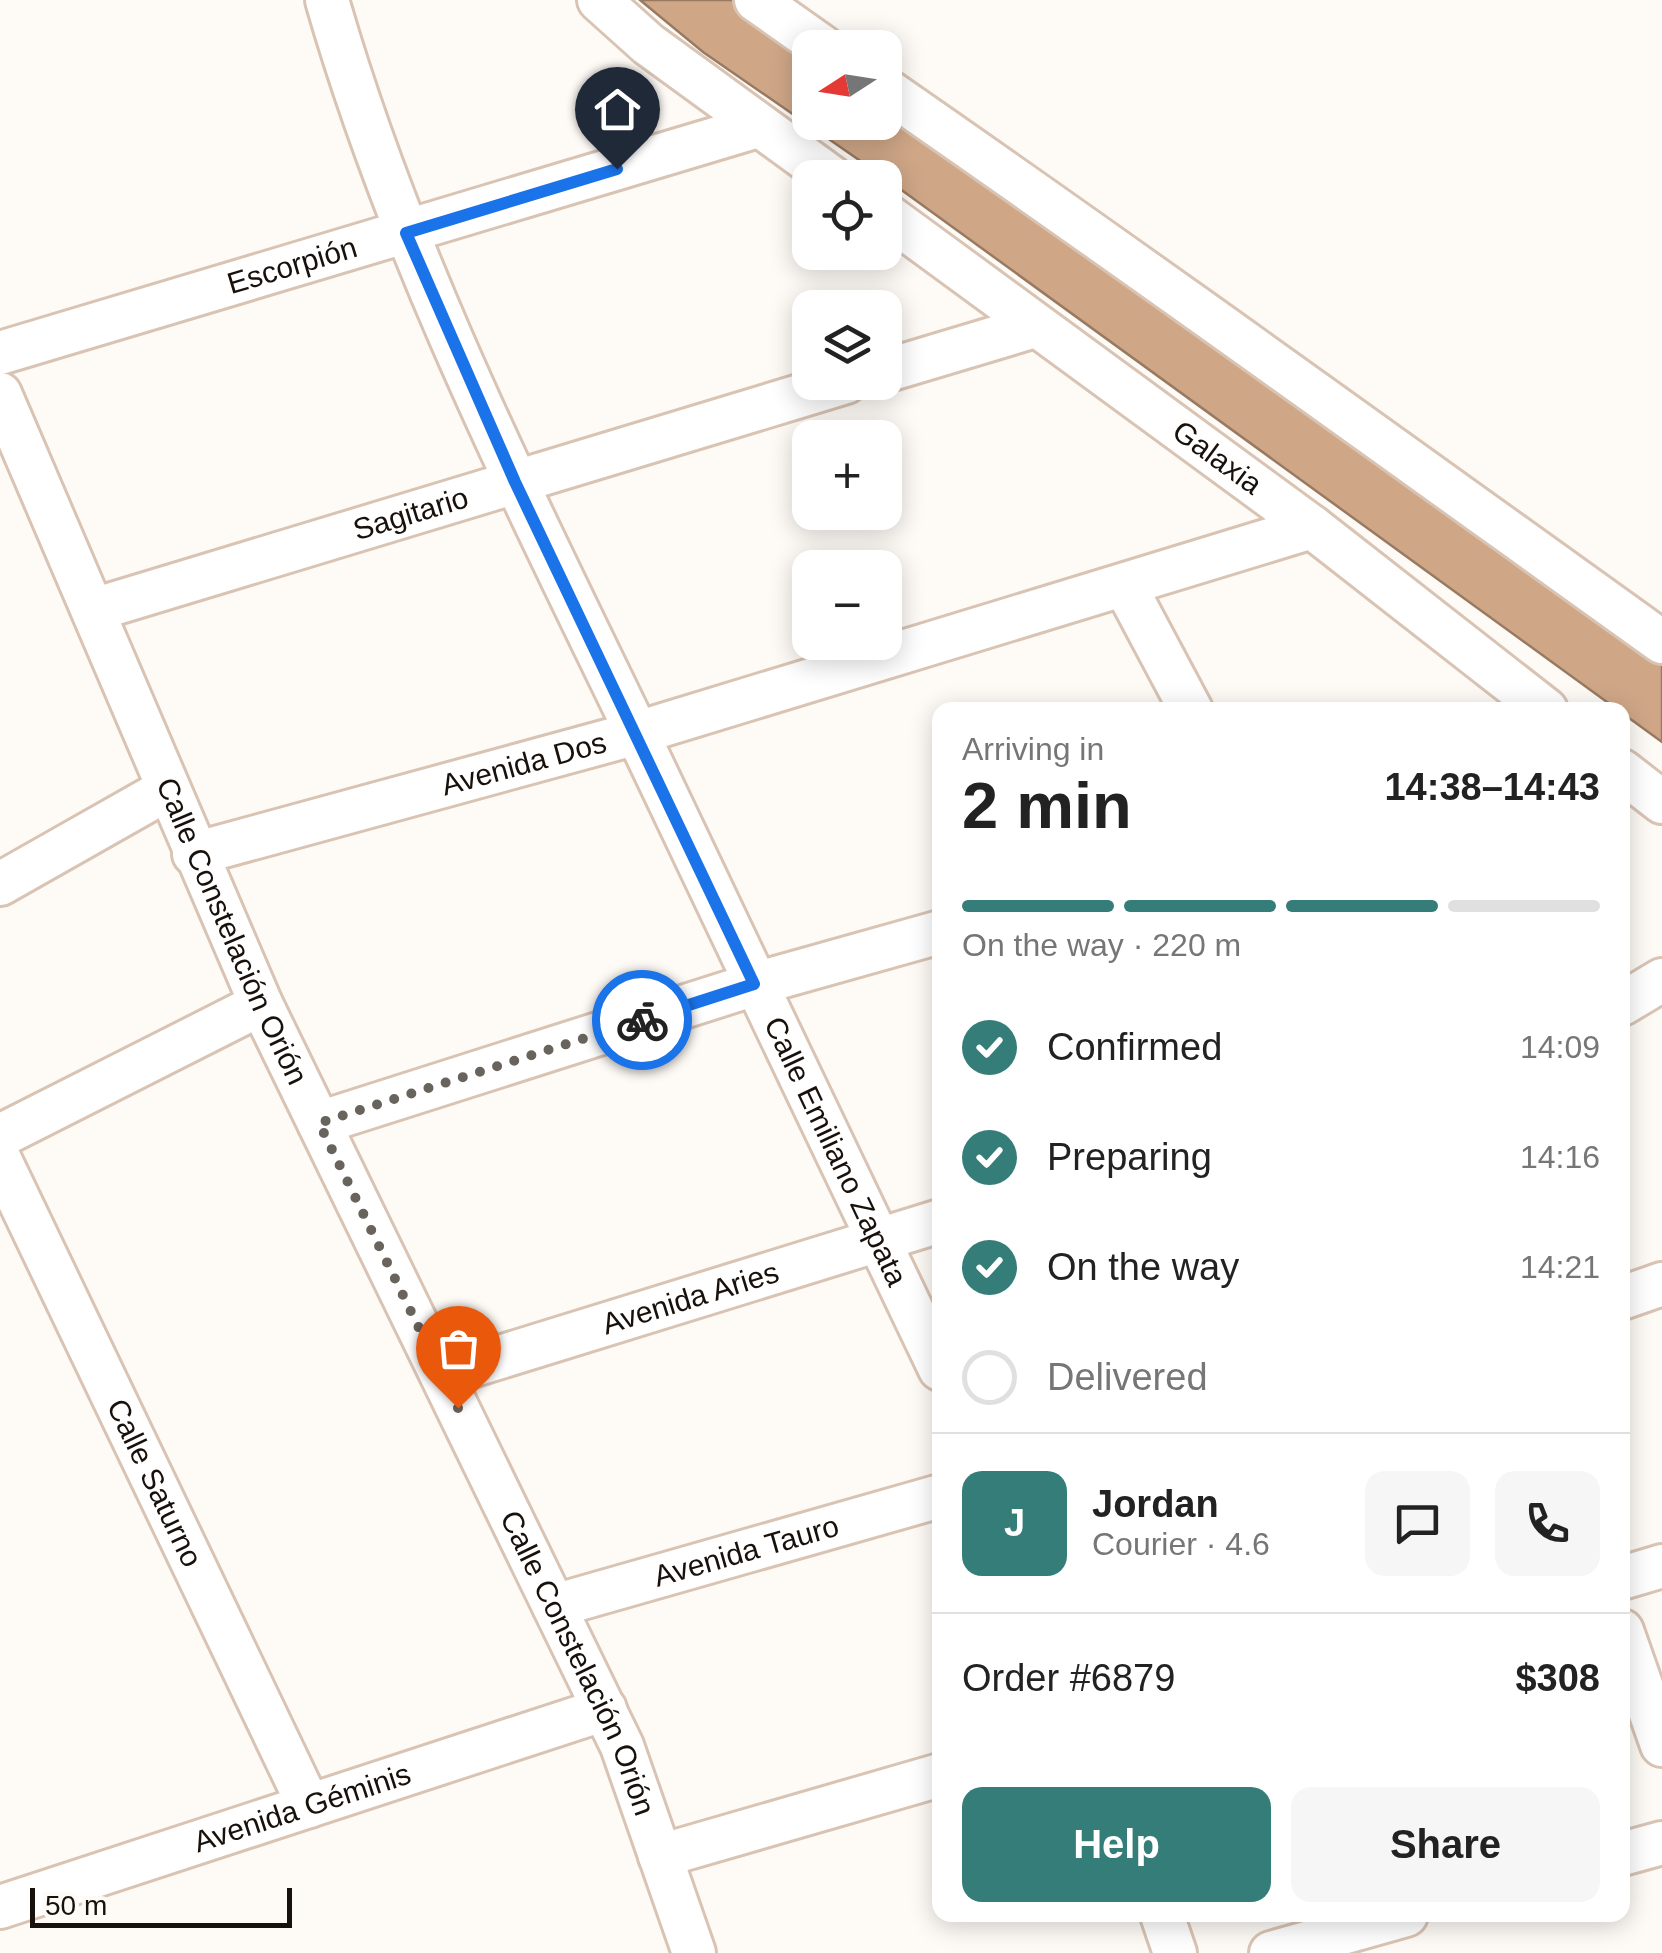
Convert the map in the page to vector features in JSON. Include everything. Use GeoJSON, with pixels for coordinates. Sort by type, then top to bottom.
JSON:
{"type":"FeatureCollection","features":[{"type":"Feature","properties":{"kind":"street","name":"Calle Emiliano Zapata"},"geometry":{"type":"LineString","coordinates":[[327,0],[354,95],[406,233],[515,482],[932,1353]]}},
{"type":"Feature","properties":{"kind":"street"},"geometry":{"type":"LineString","coordinates":[[599,0],[648,44],[806,160]]}},
{"type":"Feature","properties":{"kind":"street"},"geometry":{"type":"LineString","coordinates":[[756,0],[798,30]]}},
{"type":"Feature","properties":{"kind":"street"},"geometry":{"type":"LineString","coordinates":[[902,102],[1076,221],[1260,357],[1662,642]]}},
{"type":"Feature","properties":{"kind":"street","name":"Escorpión"},"geometry":{"type":"LineString","coordinates":[[0,353],[758,126]]}},
{"type":"Feature","properties":{"kind":"street","name":"Galaxia"},"geometry":{"type":"LineString","coordinates":[[902,227],[1312,527],[1536,702]]}},
{"type":"Feature","properties":{"kind":"street"},"geometry":{"type":"LineString","coordinates":[[902,366],[1035,326]]}},
{"type":"Feature","properties":{"kind":"street","name":"Calle Constelación Orión"},"geometry":{"type":"LineString","coordinates":[[0,394],[166,790],[261,1004],[605,1709],[694,1953]]}},
{"type":"Feature","properties":{"kind":"street","name":"Sagitario"},"geometry":{"type":"LineString","coordinates":[[93,610],[792,398]]}},
{"type":"Feature","properties":{"kind":"street","name":"Avenida Dos"},"geometry":{"type":"LineString","coordinates":[[194,854],[636,733],[1312,527]]}},
{"type":"Feature","properties":{"kind":"street"},"geometry":{"type":"LineString","coordinates":[[1124,586],[1187,702]]}},
{"type":"Feature","properties":{"kind":"street"},"geometry":{"type":"LineString","coordinates":[[1630,776],[1662,802]]}},
{"type":"Feature","properties":{"kind":"street"},"geometry":{"type":"LineString","coordinates":[[0,884],[166,790]]}},
{"type":"Feature","properties":{"kind":"street"},"geometry":{"type":"LineString","coordinates":[[319,1123],[754,984],[932,934]]}},
{"type":"Feature","properties":{"kind":"street"},"geometry":{"type":"LineString","coordinates":[[1630,999],[1662,980]]}},
{"type":"Feature","properties":{"kind":"street"},"geometry":{"type":"LineString","coordinates":[[0,1136],[261,1004]]}},
{"type":"Feature","properties":{"kind":"street","name":"Calle Saturno"},"geometry":{"type":"LineString","coordinates":[[0,1160],[309,1806]]}},
{"type":"Feature","properties":{"kind":"street","name":"Avenida Aries"},"geometry":{"type":"LineString","coordinates":[[442,1375],[932,1224]]}},
{"type":"Feature","properties":{"kind":"street"},"geometry":{"type":"LineString","coordinates":[[1630,1295],[1662,1284]]}},
{"type":"Feature","properties":{"kind":"street","name":"Avenida Tauro"},"geometry":{"type":"LineString","coordinates":[[554,1606],[932,1498]]}},
{"type":"Feature","properties":{"kind":"street"},"geometry":{"type":"LineString","coordinates":[[1630,1576],[1662,1566]]}},
{"type":"Feature","properties":{"kind":"street"},"geometry":{"type":"LineString","coordinates":[[1630,1655],[1662,1745]]}},
{"type":"Feature","properties":{"kind":"street","name":"Avenida Géminis"},"geometry":{"type":"LineString","coordinates":[[0,1908],[605,1709]]}},
{"type":"Feature","properties":{"kind":"street"},"geometry":{"type":"LineString","coordinates":[[660,1856],[932,1777]]}},
{"type":"Feature","properties":{"kind":"street"},"geometry":{"type":"LineString","coordinates":[[1630,1852],[1662,1843]]}},
{"type":"Feature","properties":{"kind":"street"},"geometry":{"type":"LineString","coordinates":[[1164,1922],[1175,1953]]}},
{"type":"Feature","properties":{"kind":"street"},"geometry":{"type":"LineString","coordinates":[[1271,1953],[1381,1922]]}},
{"type":"Feature","properties":{"kind":"shaded area"},"geometry":{"type":"Polygon","coordinates":[[[640,0],[745,0],[792,35],[792,114],[703,52],[640,0]]]}},
{"type":"Feature","properties":{"kind":"shaded area"},"geometry":{"type":"Polygon","coordinates":[[[902,108],[1662,651],[1662,742],[1630,719],[1630,702],[1607,702],[902,190],[902,160],[859,160],[830,140],[902,140],[902,108]]]}},
{"type":"Feature","properties":{"kind":"way so far"},"geometry":{"type":"LineString","coordinates":[[458,1408],[319,1123],[642,1020]]}},
{"type":"Feature","properties":{"kind":"route"},"geometry":{"type":"LineString","coordinates":[[617,169],[406,233],[515,482],[754,984],[642,1020]]}}]}
